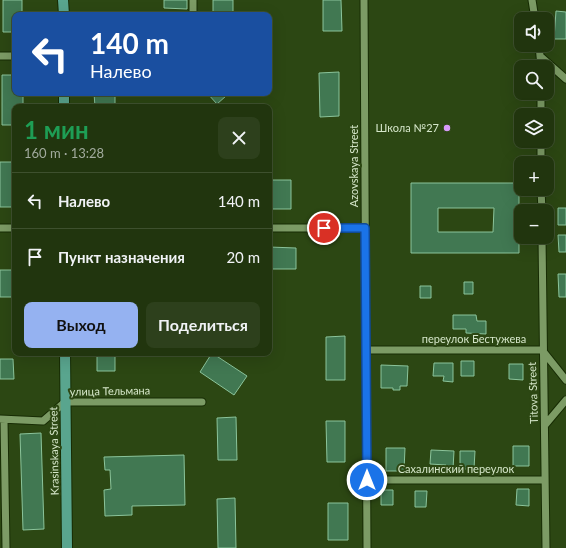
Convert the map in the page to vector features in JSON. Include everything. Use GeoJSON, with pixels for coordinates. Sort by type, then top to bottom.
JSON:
{"type":"FeatureCollection","features":[{"type":"Feature","properties":{"kind":"main road"},"geometry":{"type":"LineString","coordinates":[[63,0],[64,12]]}},
{"type":"Feature","properties":{"kind":"main road","name":"Krasinskaya Street"},"geometry":{"type":"LineString","coordinates":[[65,356],[67,548]]}},
{"type":"Feature","properties":{"kind":"street"},"geometry":{"type":"LineString","coordinates":[[193,0],[193,12]]}},
{"type":"Feature","properties":{"kind":"street","name":"Azovskaya Street"},"geometry":{"type":"LineString","coordinates":[[364,0],[367,548]]}},
{"type":"Feature","properties":{"kind":"street"},"geometry":{"type":"LineString","coordinates":[[532,0],[534,12]]}},
{"type":"Feature","properties":{"kind":"street"},"geometry":{"type":"LineString","coordinates":[[540,52],[540,60]]}},
{"type":"Feature","properties":{"kind":"street"},"geometry":{"type":"LineString","coordinates":[[0,56],[12,56]]}},
{"type":"Feature","properties":{"kind":"street"},"geometry":{"type":"LineString","coordinates":[[540,57],[566,79]]}},
{"type":"Feature","properties":{"kind":"street"},"geometry":{"type":"LineString","coordinates":[[0,228],[12,228]]}},
{"type":"Feature","properties":{"kind":"street"},"geometry":{"type":"LineString","coordinates":[[272,228],[365,228]]}},
{"type":"Feature","properties":{"kind":"street","name":"Titova Street"},"geometry":{"type":"LineString","coordinates":[[542,244],[542,350],[546,548]]}},
{"type":"Feature","properties":{"kind":"street","name":"переулок Бестужева"},"geometry":{"type":"LineString","coordinates":[[367,350],[542,350]]}},
{"type":"Feature","properties":{"kind":"street"},"geometry":{"type":"LineString","coordinates":[[542,350],[566,380]]}},
{"type":"Feature","properties":{"kind":"street"},"geometry":{"type":"LineString","coordinates":[[544,425],[566,400]]}},
{"type":"Feature","properties":{"kind":"street","name":"улица Тельмана"},"geometry":{"type":"LineString","coordinates":[[2,419],[43,421],[65,402],[202,402]]}},
{"type":"Feature","properties":{"kind":"street"},"geometry":{"type":"LineString","coordinates":[[2,419],[6,548]]}},
{"type":"Feature","properties":{"kind":"street","name":"Сахалинский переулок"},"geometry":{"type":"LineString","coordinates":[[367,480],[545,480]]}},
{"type":"Feature","properties":{"kind":"building"},"geometry":{"type":"Polygon","coordinates":[[[3,0],[22,0],[22,12],[12,12],[12,32],[3,32],[3,0]]]}},
{"type":"Feature","properties":{"kind":"building"},"geometry":{"type":"Polygon","coordinates":[[[164,0],[187,0],[187,9],[164,8],[164,0]]]}},
{"type":"Feature","properties":{"kind":"building"},"geometry":{"type":"Polygon","coordinates":[[[213,0],[233,0],[233,12],[213,12],[213,0]]]}},
{"type":"Feature","properties":{"kind":"building"},"geometry":{"type":"Polygon","coordinates":[[[323,0],[341,0],[342,31],[323,31],[323,0]]]}},
{"type":"Feature","properties":{"kind":"building"},"geometry":{"type":"Polygon","coordinates":[[[556,11],[566,12],[566,39],[554,39],[556,11]]]}},
{"type":"Feature","properties":{"kind":"building"},"geometry":{"type":"Polygon","coordinates":[[[339,72],[339,116],[320,117],[319,73],[339,72]]]}},
{"type":"Feature","properties":{"kind":"building"},"geometry":{"type":"Polygon","coordinates":[[[2,75],[12,75],[12,96],[23,96],[23,104],[12,104],[12,125],[2,125],[2,75]]]}},
{"type":"Feature","properties":{"kind":"building"},"geometry":{"type":"Polygon","coordinates":[[[94,96],[115,96],[115,104],[95,104],[94,96]]]}},
{"type":"Feature","properties":{"kind":"building"},"geometry":{"type":"Polygon","coordinates":[[[210,96],[226,96],[217,104],[210,96]]]}},
{"type":"Feature","properties":{"kind":"building"},"geometry":{"type":"Polygon","coordinates":[[[0,162],[12,162],[12,207],[0,207],[0,162]]]}},
{"type":"Feature","properties":{"kind":"building"},"geometry":{"type":"Polygon","coordinates":[[[272,180],[291,180],[291,209],[272,209],[272,180]]]}},
{"type":"Feature","properties":{"kind":"building"},"geometry":{"type":"Polygon","coordinates":[[[411,183],[514,183],[514,196],[519,196],[519,204],[514,204],[514,244],[519,244],[519,253],[411,253],[411,183]],[[438,208],[438,232],[493,232],[494,208],[438,208]]]}},
{"type":"Feature","properties":{"kind":"building"},"geometry":{"type":"Polygon","coordinates":[[[558,208],[566,208],[566,225],[558,225],[558,208]]]}},
{"type":"Feature","properties":{"kind":"building"},"geometry":{"type":"Polygon","coordinates":[[[558,235],[566,235],[566,252],[559,252],[558,235]]]}},
{"type":"Feature","properties":{"kind":"building"},"geometry":{"type":"Polygon","coordinates":[[[272,247],[296,248],[296,269],[272,269],[272,247]]]}},
{"type":"Feature","properties":{"kind":"building"},"geometry":{"type":"Polygon","coordinates":[[[0,270],[12,270],[12,297],[0,297],[0,270]]]}},
{"type":"Feature","properties":{"kind":"building"},"geometry":{"type":"Polygon","coordinates":[[[558,274],[566,274],[566,297],[559,297],[558,274]]]}},
{"type":"Feature","properties":{"kind":"building"},"geometry":{"type":"Polygon","coordinates":[[[464,282],[473,282],[473,294],[464,294],[464,282]]]}},
{"type":"Feature","properties":{"kind":"building"},"geometry":{"type":"Polygon","coordinates":[[[420,286],[431,286],[431,298],[420,298],[420,286]]]}},
{"type":"Feature","properties":{"kind":"building"},"geometry":{"type":"Polygon","coordinates":[[[453,315],[476,315],[477,321],[486,321],[486,334],[466,333],[466,329],[453,329],[453,315]]]}},
{"type":"Feature","properties":{"kind":"building"},"geometry":{"type":"Polygon","coordinates":[[[345,336],[345,380],[326,380],[326,337],[345,336]]]}},
{"type":"Feature","properties":{"kind":"building"},"geometry":{"type":"Polygon","coordinates":[[[97,356],[115,356],[115,371],[97,371],[97,356]]]}},
{"type":"Feature","properties":{"kind":"building"},"geometry":{"type":"Polygon","coordinates":[[[210,356],[217,356],[247,376],[234,395],[200,372],[210,356]]]}},
{"type":"Feature","properties":{"kind":"building"},"geometry":{"type":"Polygon","coordinates":[[[0,359],[13,359],[14,379],[0,379],[0,359]]]}},
{"type":"Feature","properties":{"kind":"building"},"geometry":{"type":"Polygon","coordinates":[[[461,361],[474,361],[474,376],[461,376],[461,361]]]}},
{"type":"Feature","properties":{"kind":"building"},"geometry":{"type":"Polygon","coordinates":[[[434,363],[453,363],[453,382],[443,381],[444,376],[433,376],[434,363]]]}},
{"type":"Feature","properties":{"kind":"building"},"geometry":{"type":"Polygon","coordinates":[[[509,364],[523,364],[523,380],[509,379],[509,364]]]}},
{"type":"Feature","properties":{"kind":"building"},"geometry":{"type":"Polygon","coordinates":[[[381,365],[408,366],[407,386],[400,386],[400,390],[393,390],[393,388],[381,388],[381,365]]]}},
{"type":"Feature","properties":{"kind":"building"},"geometry":{"type":"Polygon","coordinates":[[[236,417],[237,460],[218,460],[217,418],[236,417]]]}},
{"type":"Feature","properties":{"kind":"building"},"geometry":{"type":"Polygon","coordinates":[[[326,421],[345,421],[345,462],[327,462],[326,421]]]}},
{"type":"Feature","properties":{"kind":"building"},"geometry":{"type":"Polygon","coordinates":[[[41,433],[44,529],[23,530],[20,434],[41,433]]]}},
{"type":"Feature","properties":{"kind":"building"},"geometry":{"type":"Polygon","coordinates":[[[513,446],[529,446],[529,466],[513,466],[513,446]]]}},
{"type":"Feature","properties":{"kind":"building"},"geometry":{"type":"Polygon","coordinates":[[[386,448],[405,448],[404,471],[386,471],[386,448]]]}},
{"type":"Feature","properties":{"kind":"building"},"geometry":{"type":"Polygon","coordinates":[[[431,450],[454,451],[453,469],[446,469],[446,465],[430,464],[431,450]]]}},
{"type":"Feature","properties":{"kind":"building"},"geometry":{"type":"Polygon","coordinates":[[[460,451],[475,451],[474,469],[460,469],[460,451]]]}},
{"type":"Feature","properties":{"kind":"building"},"geometry":{"type":"Polygon","coordinates":[[[184,455],[185,505],[132,506],[132,515],[105,516],[104,490],[111,489],[110,470],[105,470],[104,457],[184,455]]]}},
{"type":"Feature","properties":{"kind":"building"},"geometry":{"type":"Polygon","coordinates":[[[517,489],[529,489],[529,506],[516,505],[517,489]]]}},
{"type":"Feature","properties":{"kind":"building"},"geometry":{"type":"Polygon","coordinates":[[[381,490],[393,490],[393,505],[381,505],[381,490]]]}},
{"type":"Feature","properties":{"kind":"building"},"geometry":{"type":"Polygon","coordinates":[[[415,491],[427,491],[426,507],[415,507],[415,491]]]}},
{"type":"Feature","properties":{"kind":"building"},"geometry":{"type":"Polygon","coordinates":[[[235,498],[236,548],[218,548],[217,499],[235,498]]]}},
{"type":"Feature","properties":{"kind":"building"},"geometry":{"type":"Polygon","coordinates":[[[328,503],[348,503],[348,540],[328,540],[328,503]]]}},
{"type":"Feature","properties":{"kind":"place","name":"Школа №27"},"geometry":{"type":"Point","coordinates":[447,128]}},
{"type":"Feature","properties":{"kind":"route"},"geometry":{"type":"LineString","coordinates":[[324,228],[365,228],[367,480]]}}]}
